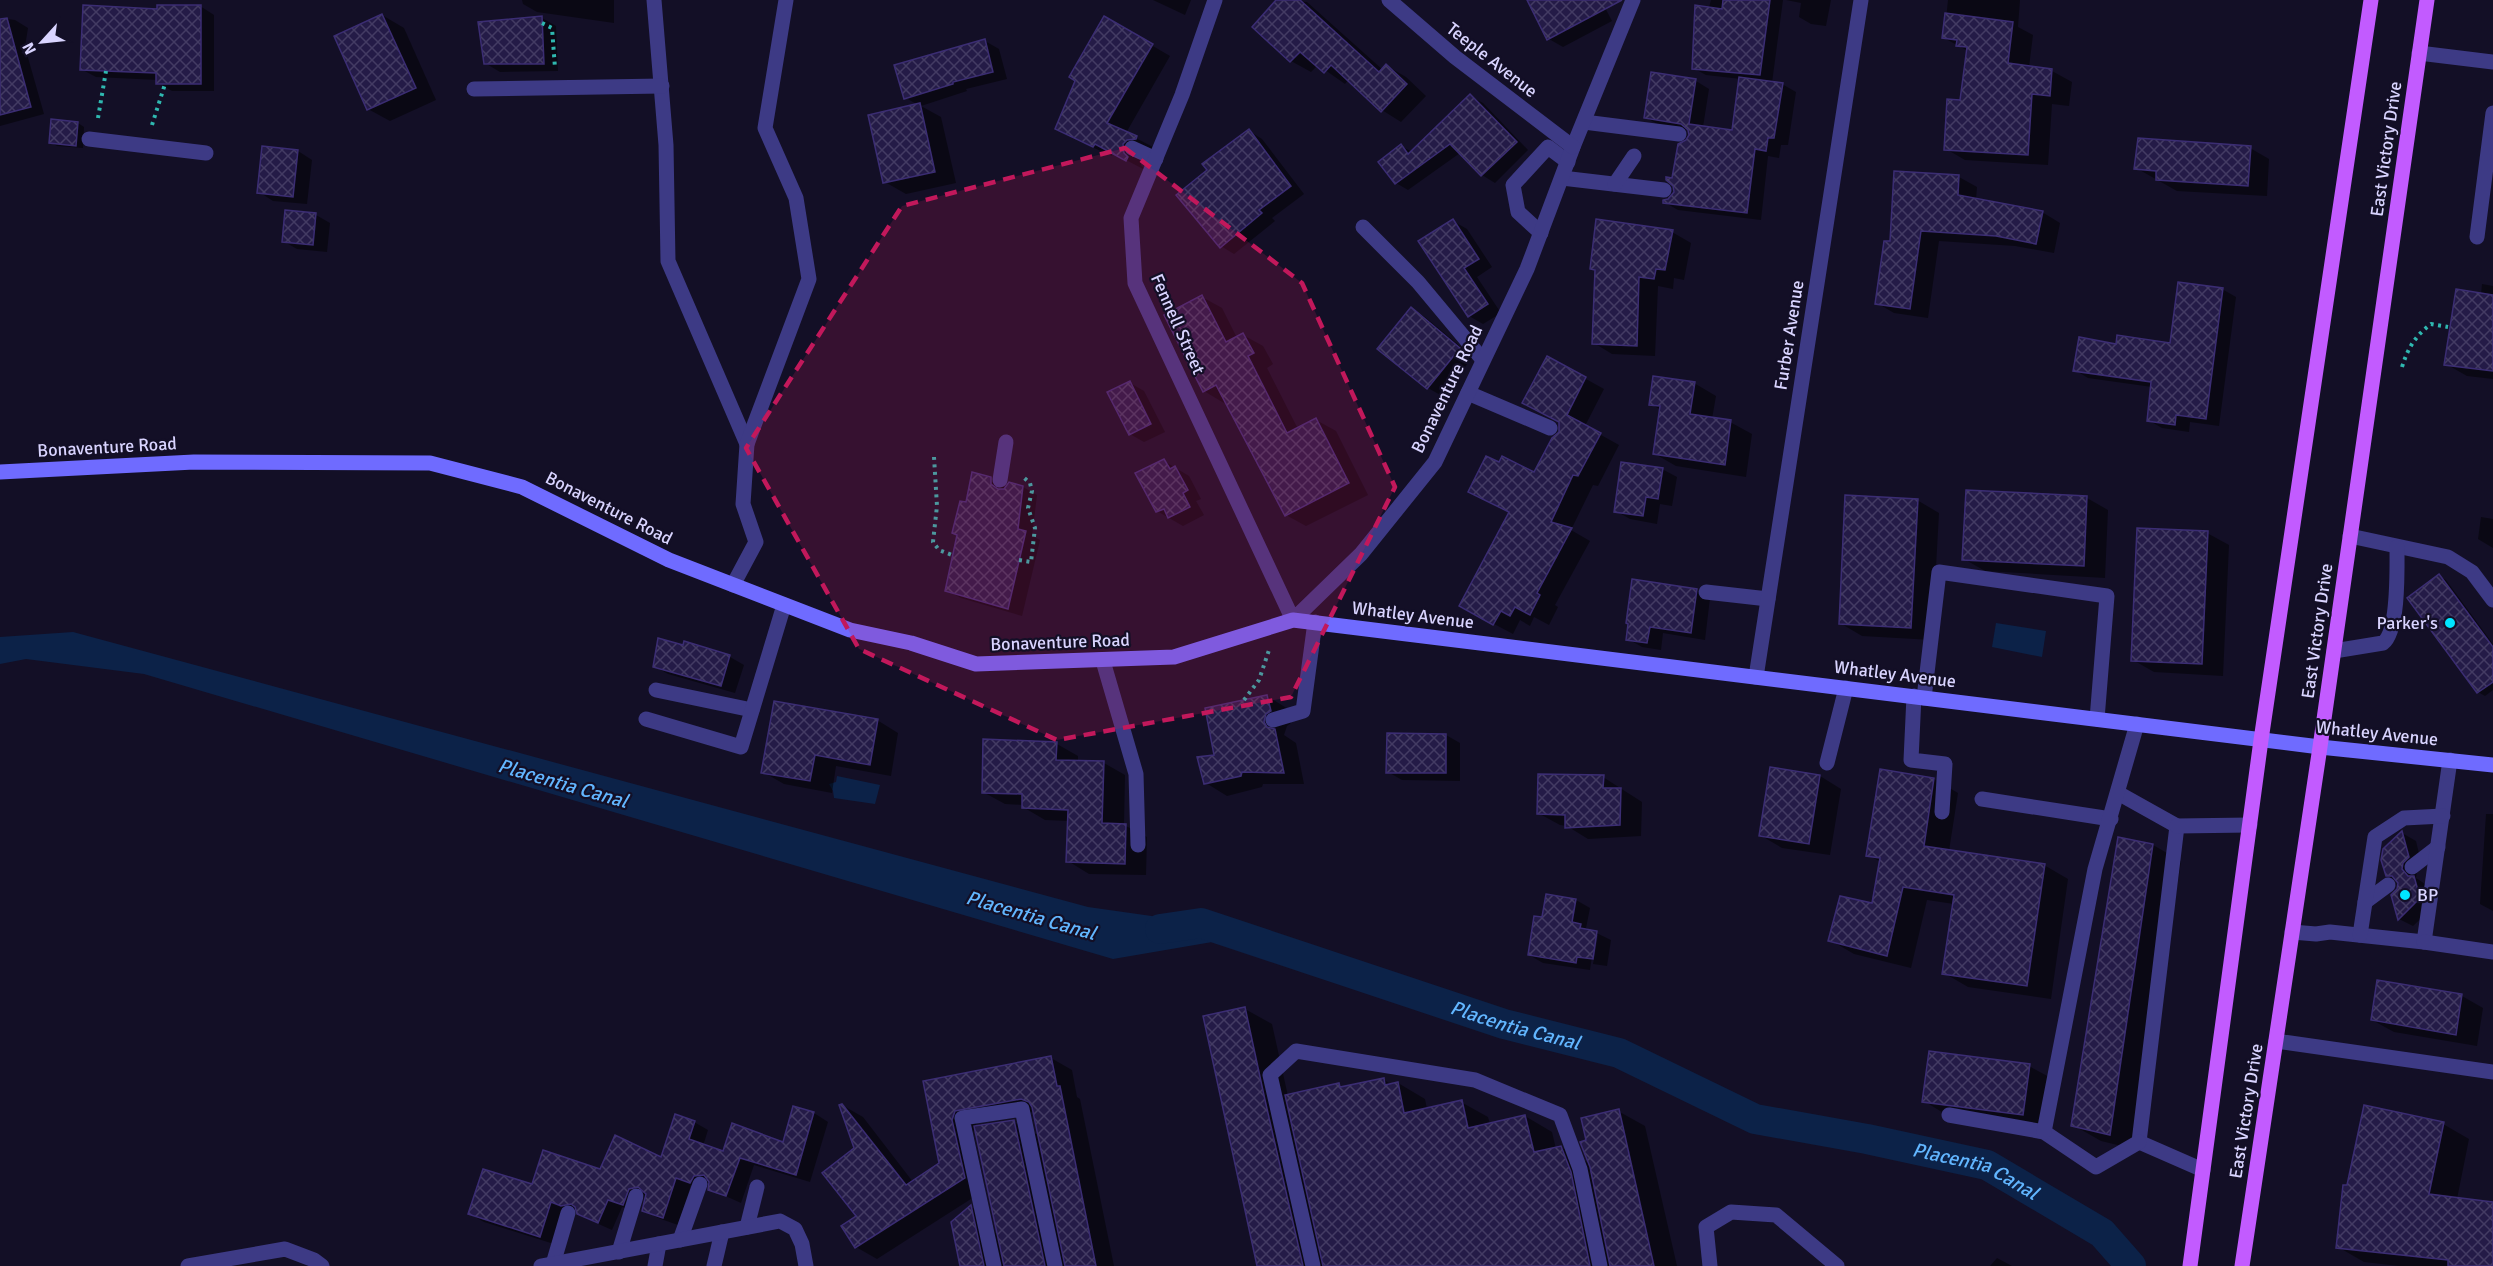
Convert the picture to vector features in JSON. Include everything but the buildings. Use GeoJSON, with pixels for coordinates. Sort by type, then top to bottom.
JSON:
{"type":"FeatureCollection","features":[{"type":"Feature","properties":{"kind":"main road","name":"East Victory Drive"},"geometry":{"type":"LineString","coordinates":[[2190,1266],[2261,740],[2371,0]]}},
{"type":"Feature","properties":{"kind":"main road","name":"East Victory Drive"},"geometry":{"type":"LineString","coordinates":[[2242,1266],[2320,747],[2427,0]]}},
{"type":"Feature","properties":{"kind":"street"},"geometry":{"type":"LineString","coordinates":[[654,0],[666,145],[668,261],[747,444]]}},
{"type":"Feature","properties":{"kind":"street"},"geometry":{"type":"LineString","coordinates":[[733,585],[756,542],[743,504],[747,444],[808,279],[796,198],[765,128],[786,0]]}},
{"type":"Feature","properties":{"kind":"street","name":"Fennell Street"},"geometry":{"type":"LineString","coordinates":[[1215,0],[1182,95],[1131,218],[1135,282],[1293,620]]}},
{"type":"Feature","properties":{"kind":"street","name":"Teeple Avenue"},"geometry":{"type":"LineString","coordinates":[[1389,0],[1570,154]]}},
{"type":"Feature","properties":{"kind":"street","name":"Bonaventure Road"},"geometry":{"type":"LineString","coordinates":[[0,472],[194,462],[430,463],[522,487],[669,560],[850,630],[911,643],[976,664],[1174,657],[1293,620],[1361,554],[1435,462],[1527,268],[1570,154],[1634,0]]}},
{"type":"Feature","properties":{"kind":"street","name":"Furber Avenue"},"geometry":{"type":"LineString","coordinates":[[1756,677],[1861,0]]}},
{"type":"Feature","properties":{"kind":"street"},"geometry":{"type":"LineString","coordinates":[[2420,53],[2493,62]]}},
{"type":"Feature","properties":{"kind":"street"},"geometry":{"type":"LineString","coordinates":[[474,89],[662,86]]}},
{"type":"Feature","properties":{"kind":"street"},"geometry":{"type":"LineString","coordinates":[[2477,237],[2493,113]]}},
{"type":"Feature","properties":{"kind":"street"},"geometry":{"type":"LineString","coordinates":[[1584,122],[1679,134]]}},
{"type":"Feature","properties":{"kind":"street"},"geometry":{"type":"LineString","coordinates":[[92,139],[206,153]]}},
{"type":"Feature","properties":{"kind":"street"},"geometry":{"type":"LineString","coordinates":[[1540,233],[1518,212],[1513,185],[1548,147],[1570,154]]}},
{"type":"Feature","properties":{"kind":"street"},"geometry":{"type":"LineString","coordinates":[[1132,148],[1156,159]]}},
{"type":"Feature","properties":{"kind":"street"},"geometry":{"type":"LineString","coordinates":[[1615,184],[1634,156]]}},
{"type":"Feature","properties":{"kind":"street"},"geometry":{"type":"LineString","coordinates":[[1562,178],[1664,190]]}},
{"type":"Feature","properties":{"kind":"street"},"geometry":{"type":"LineString","coordinates":[[1363,227],[1418,282],[1483,360]]}},
{"type":"Feature","properties":{"kind":"street"},"geometry":{"type":"LineString","coordinates":[[1468,393],[1550,428]]}},
{"type":"Feature","properties":{"kind":"street"},"geometry":{"type":"LineString","coordinates":[[1001,475],[1006,442]]}},
{"type":"Feature","properties":{"kind":"street"},"geometry":{"type":"LineString","coordinates":[[2350,536],[2448,557],[2472,572],[2493,600]]}},
{"type":"Feature","properties":{"kind":"street"},"geometry":{"type":"LineString","coordinates":[[2334,651],[2383,643],[2389,639],[2397,570],[2397,547]]}},
{"type":"Feature","properties":{"kind":"street"},"geometry":{"type":"LineString","coordinates":[[1942,812],[1945,764],[1911,760],[1939,572],[2107,596],[2097,719]]}},
{"type":"Feature","properties":{"kind":"street"},"geometry":{"type":"LineString","coordinates":[[1706,592],[1768,599]]}},
{"type":"Feature","properties":{"kind":"street"},"geometry":{"type":"LineString","coordinates":[[646,719],[741,747],[784,605]]}},
{"type":"Feature","properties":{"kind":"street","name":"Whatley Avenue"},"geometry":{"type":"LineString","coordinates":[[1293,620],[2261,740],[2493,765]]}},
{"type":"Feature","properties":{"kind":"street"},"geometry":{"type":"LineString","coordinates":[[1273,720],[1303,711],[1315,622]]}},
{"type":"Feature","properties":{"kind":"street"},"geometry":{"type":"LineString","coordinates":[[1103,660],[1136,774],[1138,845]]}},
{"type":"Feature","properties":{"kind":"street"},"geometry":{"type":"LineString","coordinates":[[1827,763],[1846,688]]}},
{"type":"Feature","properties":{"kind":"street"},"geometry":{"type":"LineString","coordinates":[[656,690],[752,710]]}},
{"type":"Feature","properties":{"kind":"street"},"geometry":{"type":"LineString","coordinates":[[2044,1132],[2095,869],[2136,724]]}},
{"type":"Feature","properties":{"kind":"street"},"geometry":{"type":"LineString","coordinates":[[2424,942],[2450,760]]}},
{"type":"Feature","properties":{"kind":"street"},"geometry":{"type":"LineString","coordinates":[[2118,794],[2177,826],[2250,825]]}},
{"type":"Feature","properties":{"kind":"street"},"geometry":{"type":"LineString","coordinates":[[1982,799],[2111,819]]}},
{"type":"Feature","properties":{"kind":"street"},"geometry":{"type":"LineString","coordinates":[[2360,935],[2375,837],[2404,818],[2443,816]]}},
{"type":"Feature","properties":{"kind":"street"},"geometry":{"type":"LineString","coordinates":[[2139,1142],[2177,826]]}},
{"type":"Feature","properties":{"kind":"street"},"geometry":{"type":"LineString","coordinates":[[2412,867],[2438,847]]}},
{"type":"Feature","properties":{"kind":"street"},"geometry":{"type":"LineString","coordinates":[[2366,902],[2388,885]]}},
{"type":"Feature","properties":{"kind":"street"},"geometry":{"type":"LineString","coordinates":[[2292,932],[2316,934],[2330,932],[2493,952]]}},
{"type":"Feature","properties":{"kind":"street"},"geometry":{"type":"LineString","coordinates":[[2276,1041],[2493,1072]]}},
{"type":"Feature","properties":{"kind":"street"},"geometry":{"type":"LineString","coordinates":[[1313,1266],[1270,1075],[1296,1051],[1475,1080],[1560,1115],[1580,1169],[1600,1266]]}},
{"type":"Feature","properties":{"kind":"street"},"geometry":{"type":"LineString","coordinates":[[994,1266],[962,1118],[1022,1109],[1055,1266]]}},
{"type":"Feature","properties":{"kind":"street"},"geometry":{"type":"LineString","coordinates":[[1949,1115],[2044,1132],[2096,1167],[2139,1142]]}},
{"type":"Feature","properties":{"kind":"street"},"geometry":{"type":"LineString","coordinates":[[2139,1142],[2203,1170]]}},
{"type":"Feature","properties":{"kind":"street"},"geometry":{"type":"LineString","coordinates":[[680,1240],[700,1184]]}},
{"type":"Feature","properties":{"kind":"street"},"geometry":{"type":"LineString","coordinates":[[747,1227],[757,1187]]}},
{"type":"Feature","properties":{"kind":"street"},"geometry":{"type":"LineString","coordinates":[[619,1252],[636,1196]]}},
{"type":"Feature","properties":{"kind":"street"},"geometry":{"type":"LineString","coordinates":[[1710,1266],[1706,1227],[1731,1212],[1776,1215],[1836,1262],[1837,1266]]}},
{"type":"Feature","properties":{"kind":"street"},"geometry":{"type":"LineString","coordinates":[[568,1214],[547,1265],[593,1261],[619,1252],[780,1221],[795,1229],[802,1244],[806,1266]]}},
{"type":"Feature","properties":{"kind":"street"},"geometry":{"type":"LineString","coordinates":[[714,1266],[722,1232]]}},
{"type":"Feature","properties":{"kind":"street"},"geometry":{"type":"LineString","coordinates":[[655,1266],[659,1244]]}},
{"type":"Feature","properties":{"kind":"street"},"geometry":{"type":"LineString","coordinates":[[188,1266],[285,1249],[314,1260],[322,1266]]}},
{"type":"Feature","properties":{"kind":"path"},"geometry":{"type":"LineString","coordinates":[[536,88],[556,67],[552,28],[542,23]]}},
{"type":"Feature","properties":{"kind":"path"},"geometry":{"type":"LineString","coordinates":[[92,139],[106,71]]}},
{"type":"Feature","properties":{"kind":"path"},"geometry":{"type":"LineString","coordinates":[[146,146],[165,84]]}},
{"type":"Feature","properties":{"kind":"path"},"geometry":{"type":"LineString","coordinates":[[2402,367],[2414,339],[2420,332],[2431,324],[2448,327]]}},
{"type":"Feature","properties":{"kind":"path"},"geometry":{"type":"LineString","coordinates":[[933,457],[937,506],[933,542],[939,550],[952,555]]}},
{"type":"Feature","properties":{"kind":"path"},"geometry":{"type":"LineString","coordinates":[[1001,475],[1026,477],[1032,491],[1028,508],[1035,528],[1031,562],[1019,560]]}},
{"type":"Feature","properties":{"kind":"path"},"geometry":{"type":"LineString","coordinates":[[1244,700],[1260,680],[1274,626]]}},
{"type":"Feature","properties":{"kind":"highlighted area"},"geometry":{"type":"Polygon","coordinates":[[[1125,148],[1302,283],[1395,487],[1291,697],[1057,740],[859,649],[746,448],[902,206],[1125,148]]]}},
{"type":"Feature","properties":{"kind":"water"},"geometry":{"type":"Polygon","coordinates":[[[1996,623],[2046,631],[2042,657],[1992,647],[1996,623]]]}},
{"type":"Feature","properties":{"kind":"water"},"geometry":{"type":"Polygon","coordinates":[[[73,632],[1088,907],[1201,923],[1504,1024],[1218,941],[1113,959],[144,674],[26,659],[0,664],[0,637],[73,632]]]}},
{"type":"Feature","properties":{"kind":"water"},"geometry":{"type":"Polygon","coordinates":[[[837,776],[880,785],[875,804],[834,798],[829,784],[836,782],[837,776]]]}},
{"type":"Feature","properties":{"kind":"waterway","name":"Placentia Canal"},"geometry":{"type":"LineString","coordinates":[[1160,929],[1201,923],[1504,1024],[1619,1053],[1755,1119],[1867,1139],[1987,1165],[2102,1233],[2131,1266]]}},
{"type":"Feature","properties":{"kind":"place","name":"Parker's"},"geometry":{"type":"Point","coordinates":[2450,623]}},
{"type":"Feature","properties":{"kind":"place","name":"BP"},"geometry":{"type":"Point","coordinates":[2405,895]}}]}
